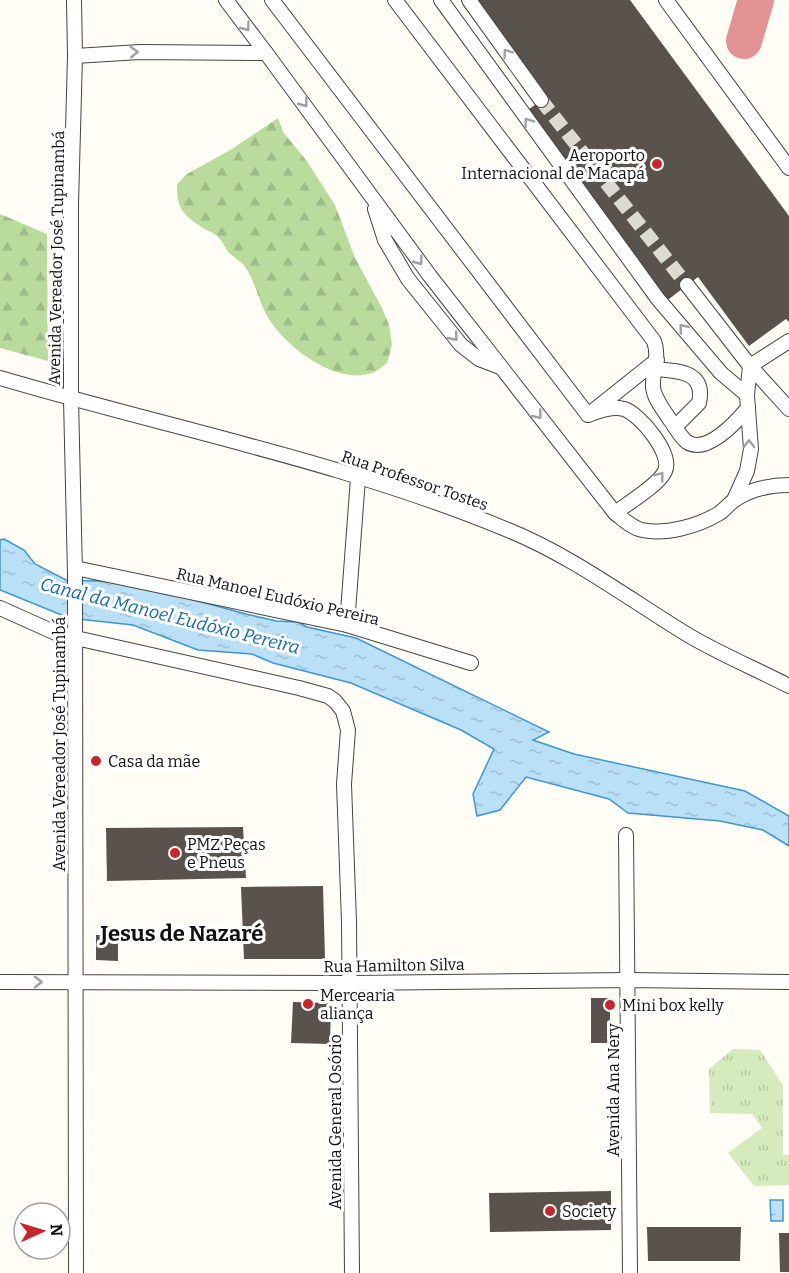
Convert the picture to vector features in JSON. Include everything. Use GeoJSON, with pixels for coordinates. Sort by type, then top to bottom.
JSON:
{"type":"FeatureCollection","features":[{"type":"Feature","properties":{"kind":"street","name":"Avenida Vereador José Tupinambá"},"geometry":{"type":"LineString","coordinates":[[74,0],[70,399],[75,571],[76,1273]]}},
{"type":"Feature","properties":{"kind":"street"},"geometry":{"type":"LineString","coordinates":[[226,0],[371,198],[615,513],[631,526],[643,530],[676,529],[707,520],[721,512],[734,500],[767,486],[789,485]]}},
{"type":"Feature","properties":{"kind":"street"},"geometry":{"type":"LineString","coordinates":[[272,0],[588,415]]}},
{"type":"Feature","properties":{"kind":"street"},"geometry":{"type":"LineString","coordinates":[[395,0],[654,341],[656,365],[653,389],[662,409],[687,442],[697,445],[714,439],[733,424],[748,401]]}},
{"type":"Feature","properties":{"kind":"street"},"geometry":{"type":"LineString","coordinates":[[441,0],[658,298],[721,373],[748,401]]}},
{"type":"Feature","properties":{"kind":"street"},"geometry":{"type":"LineString","coordinates":[[469,0],[542,100]]}},
{"type":"Feature","properties":{"kind":"street"},"geometry":{"type":"LineString","coordinates":[[666,0],[789,168]]}},
{"type":"Feature","properties":{"kind":"street"},"geometry":{"type":"LineString","coordinates":[[75,56],[150,51],[266,53]]}},
{"type":"Feature","properties":{"kind":"street"},"geometry":{"type":"LineString","coordinates":[[371,198],[385,240],[408,279],[461,345],[479,359],[500,367]]}},
{"type":"Feature","properties":{"kind":"street"},"geometry":{"type":"LineString","coordinates":[[687,285],[750,366],[789,409]]}},
{"type":"Feature","properties":{"kind":"street"},"geometry":{"type":"LineString","coordinates":[[750,366],[789,341]]}},
{"type":"Feature","properties":{"kind":"street"},"geometry":{"type":"LineString","coordinates":[[588,415],[656,365],[689,374],[699,390],[699,403],[675,427]]}},
{"type":"Feature","properties":{"kind":"street"},"geometry":{"type":"LineString","coordinates":[[734,500],[747,471],[751,449],[748,401],[750,366]]}},
{"type":"Feature","properties":{"kind":"street","name":"Rua Professor Tostes"},"geometry":{"type":"LineString","coordinates":[[0,378],[70,399],[247,444],[443,504],[545,546],[690,636],[789,687]]}},
{"type":"Feature","properties":{"kind":"street"},"geometry":{"type":"LineString","coordinates":[[588,415],[605,409],[626,410],[646,427],[663,450],[666,458],[665,473],[658,481],[615,513]]}},
{"type":"Feature","properties":{"kind":"street"},"geometry":{"type":"LineString","coordinates":[[347,626],[358,478]]}},
{"type":"Feature","properties":{"kind":"street","name":"Rua Manoel Eudóxio Pereira"},"geometry":{"type":"LineString","coordinates":[[75,571],[347,626],[471,663]]}},
{"type":"Feature","properties":{"kind":"street"},"geometry":{"type":"LineString","coordinates":[[0,608],[58,634],[75,631]]}},
{"type":"Feature","properties":{"kind":"street","name":"Avenida General Osório"},"geometry":{"type":"LineString","coordinates":[[75,631],[318,693],[335,701],[343,711],[348,730],[344,784],[350,983],[352,1273]]}},
{"type":"Feature","properties":{"kind":"street","name":"Avenida Ana Nery"},"geometry":{"type":"LineString","coordinates":[[626,835],[630,1273]]}},
{"type":"Feature","properties":{"kind":"street","name":"Rua Hamilton Silva"},"geometry":{"type":"LineString","coordinates":[[0,982],[350,983],[629,980],[789,982]]}},
{"type":"Feature","properties":{"kind":"green space"},"geometry":{"type":"Polygon","coordinates":[[[278,118],[283,132],[306,160],[335,205],[355,258],[389,325],[392,345],[387,363],[372,373],[357,375],[341,373],[309,359],[295,348],[271,323],[243,264],[229,253],[217,236],[190,219],[180,205],[177,184],[187,174],[232,149],[278,118]]]}},
{"type":"Feature","properties":{"kind":"green space"},"geometry":{"type":"Polygon","coordinates":[[[0,214],[47,234],[48,361],[0,348],[0,214]]]}},
{"type":"Feature","properties":{"kind":"green space"},"geometry":{"type":"Polygon","coordinates":[[[733,1049],[760,1050],[783,1085],[783,1155],[789,1155],[789,1185],[754,1186],[728,1153],[762,1128],[752,1114],[710,1113],[709,1069],[733,1049]]]}},
{"type":"Feature","properties":{"kind":"water","name":"Canal da Manoel Eudóxio Pereira"},"geometry":{"type":"Polygon","coordinates":[[[4,539],[24,550],[35,564],[66,580],[128,582],[246,614],[276,621],[298,622],[307,627],[356,638],[549,732],[533,740],[574,754],[745,791],[789,816],[789,846],[763,830],[720,821],[628,813],[609,799],[526,777],[500,810],[477,816],[473,794],[494,749],[461,730],[351,683],[273,663],[252,654],[198,650],[133,625],[69,618],[0,590],[0,540],[4,539]]]}},
{"type":"Feature","properties":{"kind":"water"},"geometry":{"type":"Polygon","coordinates":[[[770,1200],[783,1200],[783,1221],[771,1221],[770,1200]]]}},
{"type":"Feature","properties":{"kind":"building","name":"Aeroporto Internacional de Macapá"},"geometry":{"type":"Polygon","coordinates":[[[475,0],[630,0],[789,216],[789,322],[786,319],[749,346],[698,277],[665,302],[525,112],[546,97],[475,0]]]}},
{"type":"Feature","properties":{"kind":"building","name":"PMZ Peças e Pneus"},"geometry":{"type":"Polygon","coordinates":[[[243,827],[246,878],[107,881],[106,828],[243,827]]]}},
{"type":"Feature","properties":{"kind":"building"},"geometry":{"type":"Polygon","coordinates":[[[323,886],[325,959],[244,959],[241,887],[323,886]]]}},
{"type":"Feature","properties":{"kind":"building"},"geometry":{"type":"Polygon","coordinates":[[[96,935],[118,935],[118,961],[96,960],[96,935]]]}},
{"type":"Feature","properties":{"kind":"building"},"geometry":{"type":"Polygon","coordinates":[[[591,998],[610,998],[610,1043],[591,1043],[591,998]]]}},
{"type":"Feature","properties":{"kind":"building"},"geometry":{"type":"Polygon","coordinates":[[[293,1002],[331,1003],[330,1044],[291,1043],[293,1002]]]}},
{"type":"Feature","properties":{"kind":"building","name":"Society"},"geometry":{"type":"Polygon","coordinates":[[[611,1191],[611,1230],[490,1232],[489,1193],[611,1191]]]}},
{"type":"Feature","properties":{"kind":"building"},"geometry":{"type":"Polygon","coordinates":[[[647,1227],[741,1227],[740,1261],[648,1261],[647,1227]]]}},
{"type":"Feature","properties":{"kind":"building"},"geometry":{"type":"Polygon","coordinates":[[[779,1233],[789,1233],[789,1272],[780,1272],[779,1233]]]}},
{"type":"Feature","properties":{"kind":"taxiway"},"geometry":{"type":"LineString","coordinates":[[744,41],[756,0]]}},
{"type":"Feature","properties":{"kind":"tunnel"},"geometry":{"type":"LineString","coordinates":[[541,100],[687,285]]}},
{"type":"Feature","properties":{"kind":"place","name":"Aeroporto Internacional de Macapá"},"geometry":{"type":"Point","coordinates":[657,164]}},
{"type":"Feature","properties":{"kind":"place","name":"Casa da mãe"},"geometry":{"type":"Point","coordinates":[96,761]}},
{"type":"Feature","properties":{"kind":"place","name":"PMZ Peças e Pneus"},"geometry":{"type":"Point","coordinates":[175,853]}},
{"type":"Feature","properties":{"kind":"place","name":"Mercearia aliança"},"geometry":{"type":"Point","coordinates":[308,1004]}},
{"type":"Feature","properties":{"kind":"place","name":"Mini box kelly"},"geometry":{"type":"Point","coordinates":[610,1005]}},
{"type":"Feature","properties":{"kind":"place","name":"Society"},"geometry":{"type":"Point","coordinates":[550,1211]}},
{"type":"Feature","properties":{"kind":"district","name":"Jesus de Nazaré"},"geometry":{"type":"Point","coordinates":[182,933]}}]}
